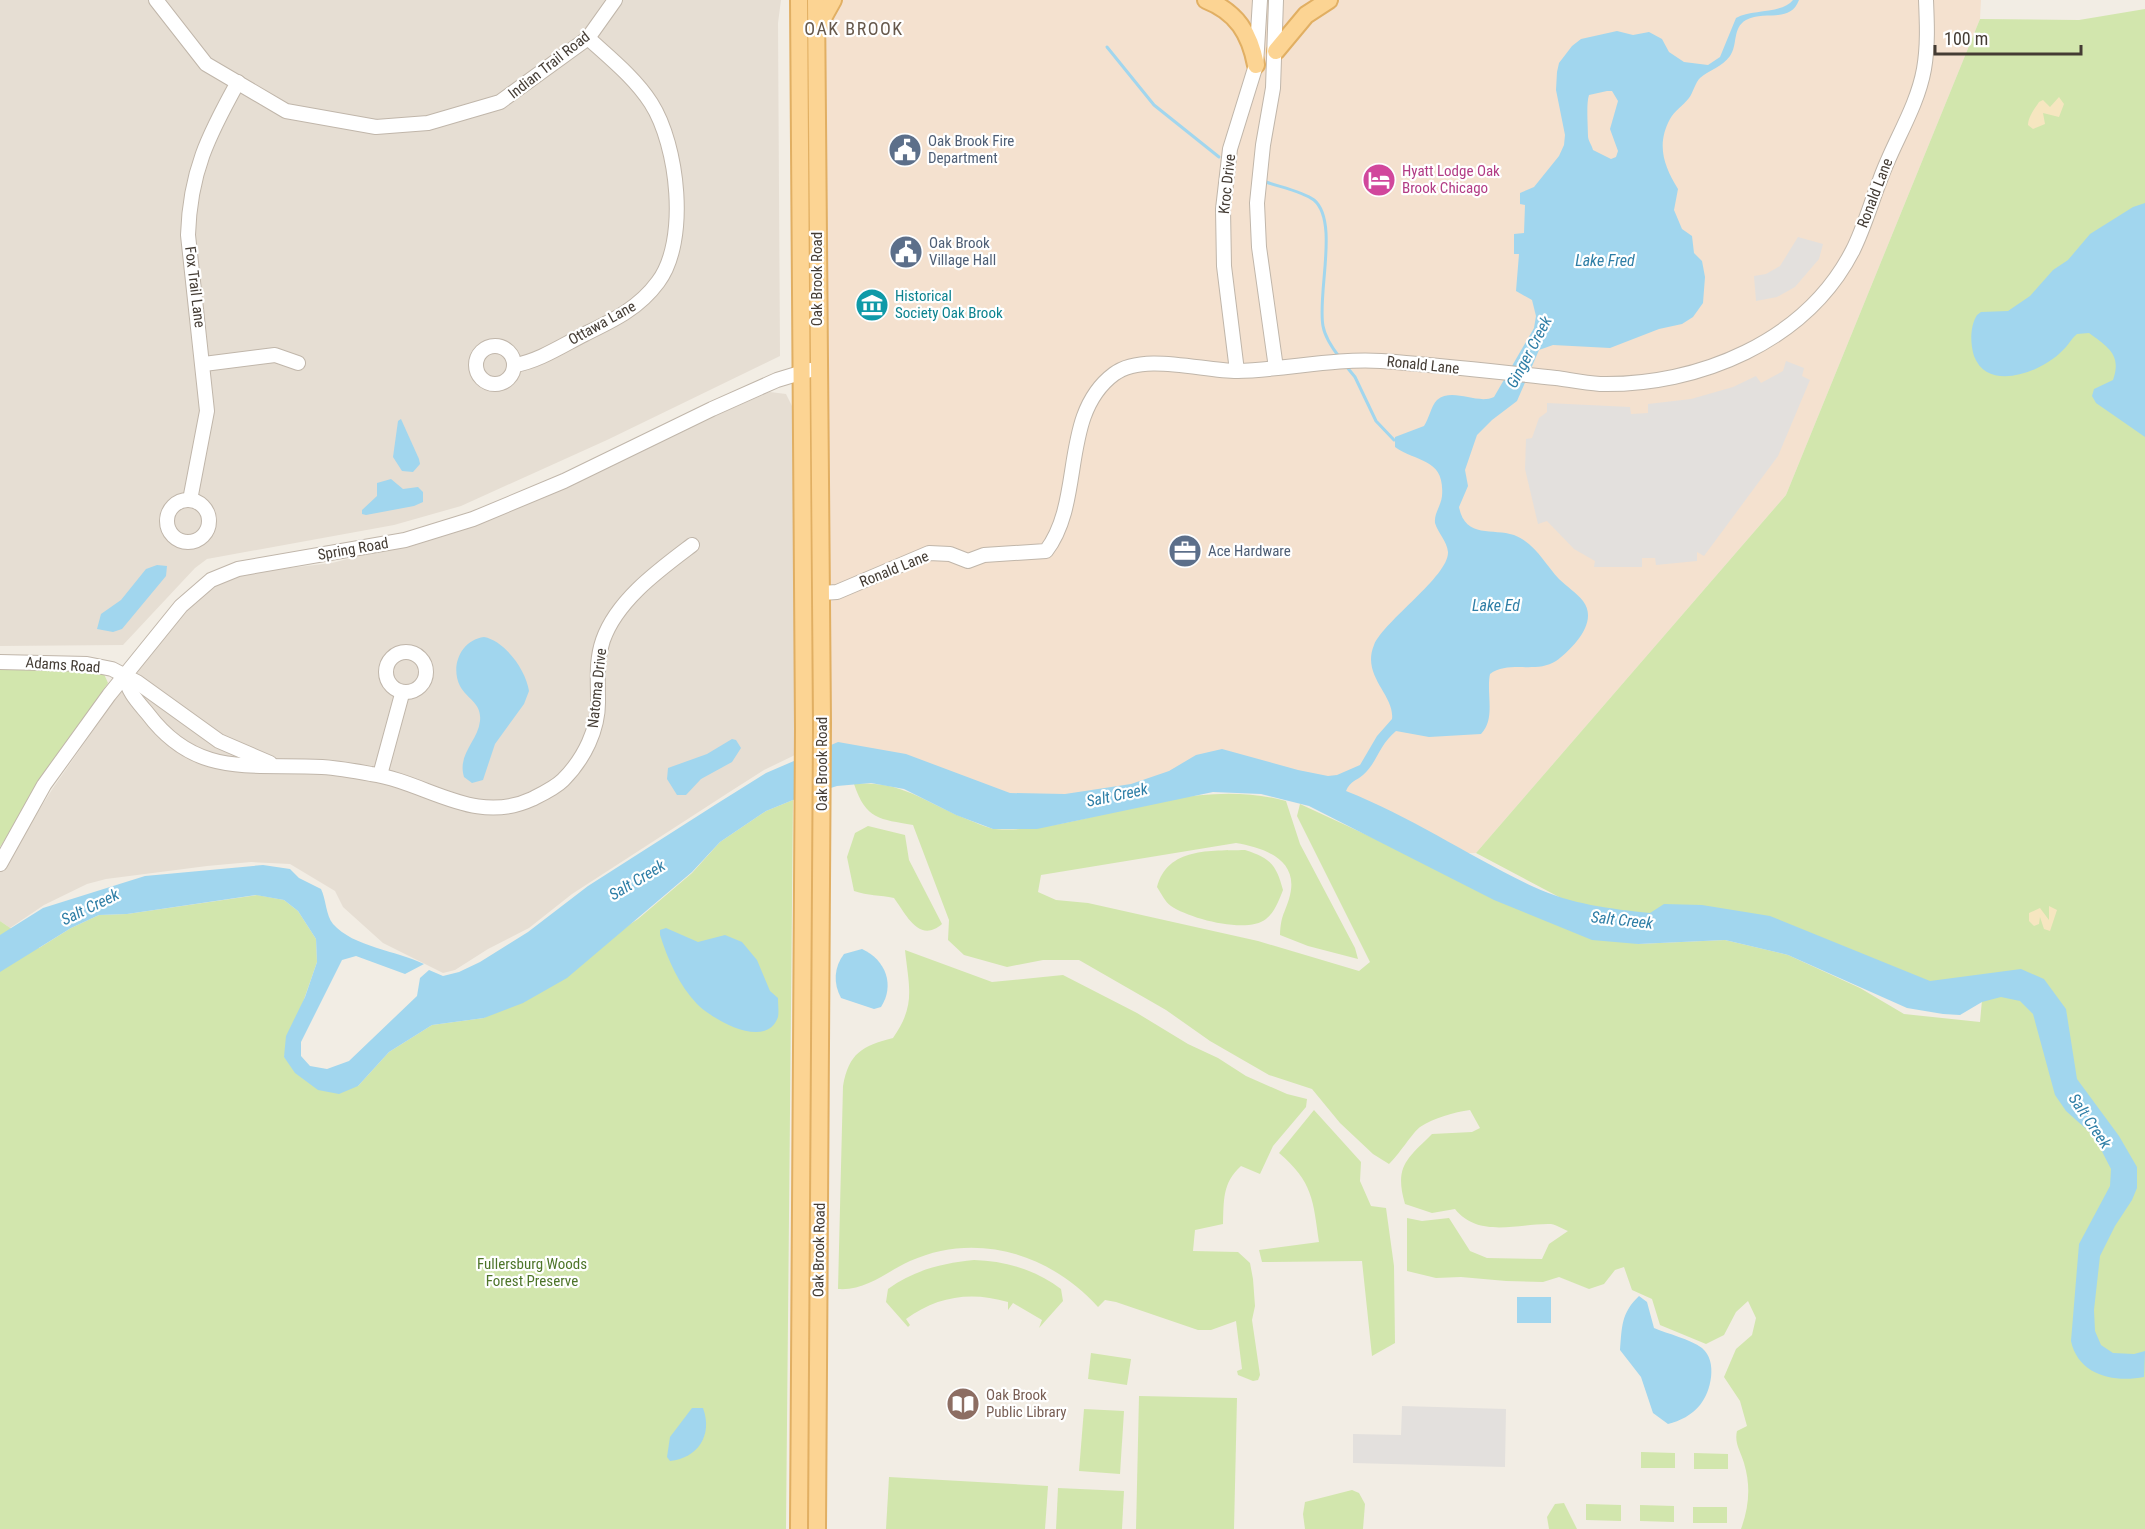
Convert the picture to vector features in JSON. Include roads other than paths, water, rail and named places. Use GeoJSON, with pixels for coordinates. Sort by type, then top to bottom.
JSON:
{"type":"FeatureCollection","features":[{"type":"Feature","properties":{"kind":"main road","name":"Oak Brook Road"},"geometry":{"type":"LineString","coordinates":[[799,0],[810,370],[822,593],[817,1529]]}},
{"type":"Feature","properties":{"kind":"main road","name":"Oak Brook Road"},"geometry":{"type":"LineString","coordinates":[[799,1529],[803,817],[816,0]]}},
{"type":"Feature","properties":{"kind":"main road"},"geometry":{"type":"LineString","coordinates":[[816,30],[833,0]]}},
{"type":"Feature","properties":{"kind":"main road"},"geometry":{"type":"LineString","coordinates":[[1206,0],[1229,12],[1244,27],[1252,44],[1256,65]]}},
{"type":"Feature","properties":{"kind":"main road"},"geometry":{"type":"LineString","coordinates":[[1276,51],[1306,15],[1329,0]]}},
{"type":"Feature","properties":{"kind":"street","name":"Indian Trail Road"},"geometry":{"type":"LineString","coordinates":[[156,0],[206,64],[286,111],[376,127],[428,123],[500,102],[588,38],[615,0]]}},
{"type":"Feature","properties":{"kind":"street","name":"Kroc Drive"},"geometry":{"type":"LineString","coordinates":[[1237,371],[1224,266],[1223,210],[1230,149],[1256,65],[1260,0]]}},
{"type":"Feature","properties":{"kind":"street","name":"Kroc Drive"},"geometry":{"type":"LineString","coordinates":[[1276,0],[1276,51],[1257,203],[1259,247],[1276,368]]}},
{"type":"Feature","properties":{"kind":"street","name":"Ronald Lane"},"geometry":{"type":"LineString","coordinates":[[822,593],[837,592],[929,553],[950,554],[968,561],[984,555],[1046,551],[1063,523],[1082,421],[1095,393],[1115,373],[1136,364],[1237,371],[1333,362],[1381,361],[1599,384],[1672,378],[1702,371],[1770,339],[1794,322],[1814,303],[1835,279],[1852,251],[1884,168],[1913,103],[1923,71],[1927,38],[1926,0]]}},
{"type":"Feature","properties":{"kind":"street","name":"Ottawa Lane"},"geometry":{"type":"LineString","coordinates":[[514,365],[533,359],[631,310],[660,280],[673,248],[675,191],[669,143],[663,125],[642,90],[588,38]]}},
{"type":"Feature","properties":{"kind":"street","name":"Fox Trail Lane"},"geometry":{"type":"LineString","coordinates":[[190,500],[207,416],[204,364],[188,235],[192,188],[206,142],[238,82]]}},
{"type":"Feature","properties":{"kind":"street"},"geometry":{"type":"LineString","coordinates":[[204,364],[275,355],[298,363]]}},
{"type":"Feature","properties":{"kind":"street","name":"Spring Road"},"geometry":{"type":"LineString","coordinates":[[0,864],[44,785],[125,676],[181,606],[203,585],[218,576],[256,565],[405,540],[472,519],[564,482],[712,409],[810,370]]}},
{"type":"Feature","properties":{"kind":"street","name":"Natoma Drive"},"geometry":{"type":"LineString","coordinates":[[125,676],[131,694],[162,732],[174,742],[213,761],[234,766],[321,767],[380,775],[457,804],[498,808],[528,801],[562,781],[587,748],[594,729],[598,701],[598,664],[609,626],[638,590],[692,545]]}},
{"type":"Feature","properties":{"kind":"street","name":"Adams Road"},"geometry":{"type":"LineString","coordinates":[[0,662],[87,664],[112,669],[125,676]]}},
{"type":"Feature","properties":{"kind":"street","name":"Natoma Drive"},"geometry":{"type":"LineString","coordinates":[[125,676],[233,749],[282,767]]}},
{"type":"Feature","properties":{"kind":"street"},"geometry":{"type":"LineString","coordinates":[[380,775],[402,694]]}},
{"type":"Feature","properties":{"kind":"street"},"geometry":{"type":"LineString","coordinates":[[174,742],[186,718]]}},
{"type":"Feature","properties":{"kind":"water"},"geometry":{"type":"Polygon","coordinates":[[[1793,0],[1799,0],[1789,12],[1753,17],[1742,23],[1730,56],[1700,78],[1689,98],[1672,116],[1663,138],[1666,164],[1678,189],[1674,210],[1682,229],[1692,236],[1694,253],[1702,261],[1705,277],[1703,303],[1693,317],[1682,324],[1659,329],[1610,348],[1553,345],[1539,350],[1517,401],[1477,435],[1465,470],[1468,486],[1459,507],[1462,517],[1474,528],[1514,535],[1534,548],[1559,579],[1583,601],[1588,617],[1582,634],[1563,656],[1548,665],[1506,668],[1490,674],[1488,721],[1481,734],[1429,737],[1396,731],[1390,736],[1368,770],[1351,783],[1346,791],[1418,825],[1534,887],[1576,902],[1650,913],[1664,904],[1702,905],[1770,916],[1930,981],[2021,969],[2044,979],[2066,1009],[2077,1079],[2119,1136],[2137,1167],[2137,1188],[2100,1256],[2094,1310],[2095,1331],[2101,1345],[2113,1353],[2134,1354],[2145,1351],[2144,1377],[2121,1379],[2099,1374],[2081,1362],[2071,1341],[2079,1244],[2110,1186],[2111,1169],[2094,1136],[2066,1111],[2055,1095],[2033,1014],[2020,1001],[2001,997],[1982,1002],[1960,1015],[1943,1014],[1907,1008],[1788,955],[1725,940],[1638,944],[1592,940],[1494,900],[1309,806],[1261,794],[1213,792],[1037,829],[993,829],[956,815],[904,789],[871,783],[837,786],[793,800],[766,811],[720,842],[692,872],[567,978],[523,1003],[484,1018],[432,1025],[389,1052],[358,1086],[339,1094],[318,1090],[295,1073],[284,1057],[286,1036],[305,997],[317,962],[316,939],[298,911],[284,900],[256,895],[127,914],[99,915],[71,928],[0,972],[0,935],[43,908],[145,876],[263,865],[290,869],[299,878],[321,889],[331,921],[342,932],[364,943],[424,964],[405,974],[356,956],[342,960],[301,1042],[301,1056],[310,1066],[327,1069],[349,1061],[417,996],[420,978],[429,970],[443,976],[459,972],[480,962],[528,932],[588,886],[766,773],[838,742],[906,754],[1010,793],[1065,794],[1131,784],[1169,771],[1196,755],[1222,749],[1328,776],[1337,775],[1360,765],[1377,736],[1392,719],[1389,702],[1372,666],[1371,656],[1374,645],[1390,623],[1438,573],[1446,562],[1448,552],[1435,523],[1442,496],[1439,475],[1428,463],[1395,447],[1395,437],[1424,426],[1435,403],[1443,396],[1458,395],[1480,399],[1494,397],[1534,328],[1536,316],[1532,300],[1516,291],[1519,254],[1514,254],[1514,234],[1524,233],[1525,205],[1520,204],[1520,193],[1534,187],[1559,156],[1564,145],[1565,135],[1556,90],[1559,63],[1572,46],[1581,39],[1617,31],[1633,35],[1649,32],[1662,39],[1669,52],[1684,62],[1708,65],[1720,57],[1736,18],[1788,4],[1793,0]],[[1612,91],[1589,95],[1587,109],[1588,138],[1593,150],[1611,159],[1616,157],[1618,151],[1610,129],[1618,101],[1612,91]]]}},
{"type":"Feature","properties":{"kind":"water"},"geometry":{"type":"Polygon","coordinates":[[[2145,203],[2145,437],[2096,403],[2092,396],[2094,389],[2113,380],[2116,364],[2112,352],[2089,333],[2077,334],[2062,351],[2042,366],[2029,372],[2003,376],[1991,374],[1981,367],[1974,356],[1971,340],[1977,315],[1981,312],[2008,311],[2030,296],[2053,270],[2068,260],[2090,234],[2133,207],[2145,203]]]}},
{"type":"Feature","properties":{"kind":"water"},"geometry":{"type":"Polygon","coordinates":[[[401,419],[419,459],[420,464],[413,472],[402,471],[393,457],[398,421],[401,419]]]}},
{"type":"Feature","properties":{"kind":"water"},"geometry":{"type":"Polygon","coordinates":[[[391,479],[403,489],[418,487],[423,492],[423,502],[414,506],[362,514],[362,510],[377,496],[377,483],[391,479]]]}},
{"type":"Feature","properties":{"kind":"water"},"geometry":{"type":"Polygon","coordinates":[[[157,565],[167,566],[166,576],[122,629],[113,632],[97,629],[101,614],[121,600],[146,569],[157,565]]]}},
{"type":"Feature","properties":{"kind":"water"},"geometry":{"type":"Polygon","coordinates":[[[484,637],[507,650],[524,674],[529,691],[524,704],[495,744],[483,780],[472,783],[464,777],[463,761],[476,735],[480,715],[476,705],[460,686],[456,670],[460,655],[469,643],[484,637]]]}},
{"type":"Feature","properties":{"kind":"water"},"geometry":{"type":"Polygon","coordinates":[[[732,739],[736,740],[741,748],[732,762],[701,779],[686,795],[677,795],[667,779],[668,768],[707,754],[732,739]]]}},
{"type":"Feature","properties":{"kind":"water"},"geometry":{"type":"Polygon","coordinates":[[[666,928],[698,942],[725,935],[742,942],[757,960],[770,991],[778,998],[778,1017],[772,1027],[751,1032],[739,1029],[714,1017],[697,1004],[679,980],[667,954],[660,935],[660,930],[666,928]]]}},
{"type":"Feature","properties":{"kind":"water"},"geometry":{"type":"Polygon","coordinates":[[[862,949],[877,960],[886,974],[885,999],[881,1007],[874,1009],[841,998],[837,987],[837,970],[844,954],[862,949]]]}},
{"type":"Feature","properties":{"kind":"water"},"geometry":{"type":"Polygon","coordinates":[[[1639,1296],[1647,1302],[1654,1328],[1697,1345],[1707,1354],[1710,1361],[1710,1385],[1704,1399],[1690,1415],[1668,1424],[1653,1413],[1641,1377],[1620,1350],[1622,1327],[1626,1314],[1639,1296]]]}},
{"type":"Feature","properties":{"kind":"water"},"geometry":{"type":"Polygon","coordinates":[[[1517,1297],[1551,1297],[1551,1323],[1517,1323],[1517,1297]]]}},
{"type":"Feature","properties":{"kind":"water"},"geometry":{"type":"Polygon","coordinates":[[[692,1408],[703,1408],[706,1418],[701,1444],[688,1455],[670,1461],[667,1457],[670,1437],[692,1408]]]}},
{"type":"Feature","properties":{"kind":"waterway"},"geometry":{"type":"LineString","coordinates":[[1107,47],[1154,105],[1219,157]]}},
{"type":"Feature","properties":{"kind":"waterway"},"geometry":{"type":"LineString","coordinates":[[1266,182],[1309,197],[1321,210],[1326,241],[1323,326],[1327,339],[1340,358]]}},
{"type":"Feature","properties":{"kind":"waterway"},"geometry":{"type":"LineString","coordinates":[[1346,366],[1355,377],[1376,421],[1394,440]]}},
{"type":"Feature","properties":{"kind":"place","name":"Oak Brook Fire Department"},"geometry":{"type":"Point","coordinates":[905,150]}},
{"type":"Feature","properties":{"kind":"place","name":"Hyatt Lodge Oak Brook Chicago"},"geometry":{"type":"Point","coordinates":[1379,180]}},
{"type":"Feature","properties":{"kind":"place","name":"Oak Brook Village Hall"},"geometry":{"type":"Point","coordinates":[906,252]}},
{"type":"Feature","properties":{"kind":"place","name":"Historical Society Oak Brook"},"geometry":{"type":"Point","coordinates":[872,305]}},
{"type":"Feature","properties":{"kind":"place","name":"Ace Hardware"},"geometry":{"type":"Point","coordinates":[1185,551]}},
{"type":"Feature","properties":{"kind":"place","name":"Oak Brook Public Library"},"geometry":{"type":"Point","coordinates":[963,1404]}},
{"type":"Feature","properties":{"kind":"district","name":"OAK BROOK"},"geometry":{"type":"Point","coordinates":[854,28]}},
{"type":"Feature","properties":{"kind":"water label","name":"Lake Fred"},"geometry":{"type":"Point","coordinates":[1605,260]}},
{"type":"Feature","properties":{"kind":"water label","name":"Ginger Creek"},"geometry":{"type":"Point","coordinates":[1529,352]}},
{"type":"Feature","properties":{"kind":"water label","name":"Lake Ed"},"geometry":{"type":"Point","coordinates":[1496,605]}},
{"type":"Feature","properties":{"kind":"water label","name":"Salt Creek"},"geometry":{"type":"Point","coordinates":[1117,795]}},
{"type":"Feature","properties":{"kind":"water label","name":"Salt Creek"},"geometry":{"type":"Point","coordinates":[637,880]}},
{"type":"Feature","properties":{"kind":"water label","name":"Salt Creek"},"geometry":{"type":"Point","coordinates":[90,907]}},
{"type":"Feature","properties":{"kind":"water label","name":"Salt Creek"},"geometry":{"type":"Point","coordinates":[1622,920]}},
{"type":"Feature","properties":{"kind":"water label","name":"Salt Creek"},"geometry":{"type":"Point","coordinates":[2090,1121]}},
{"type":"Feature","properties":{"kind":"park label","name":"Fullersburg Woods Forest Preserve"},"geometry":{"type":"Point","coordinates":[532,1272]}}]}
